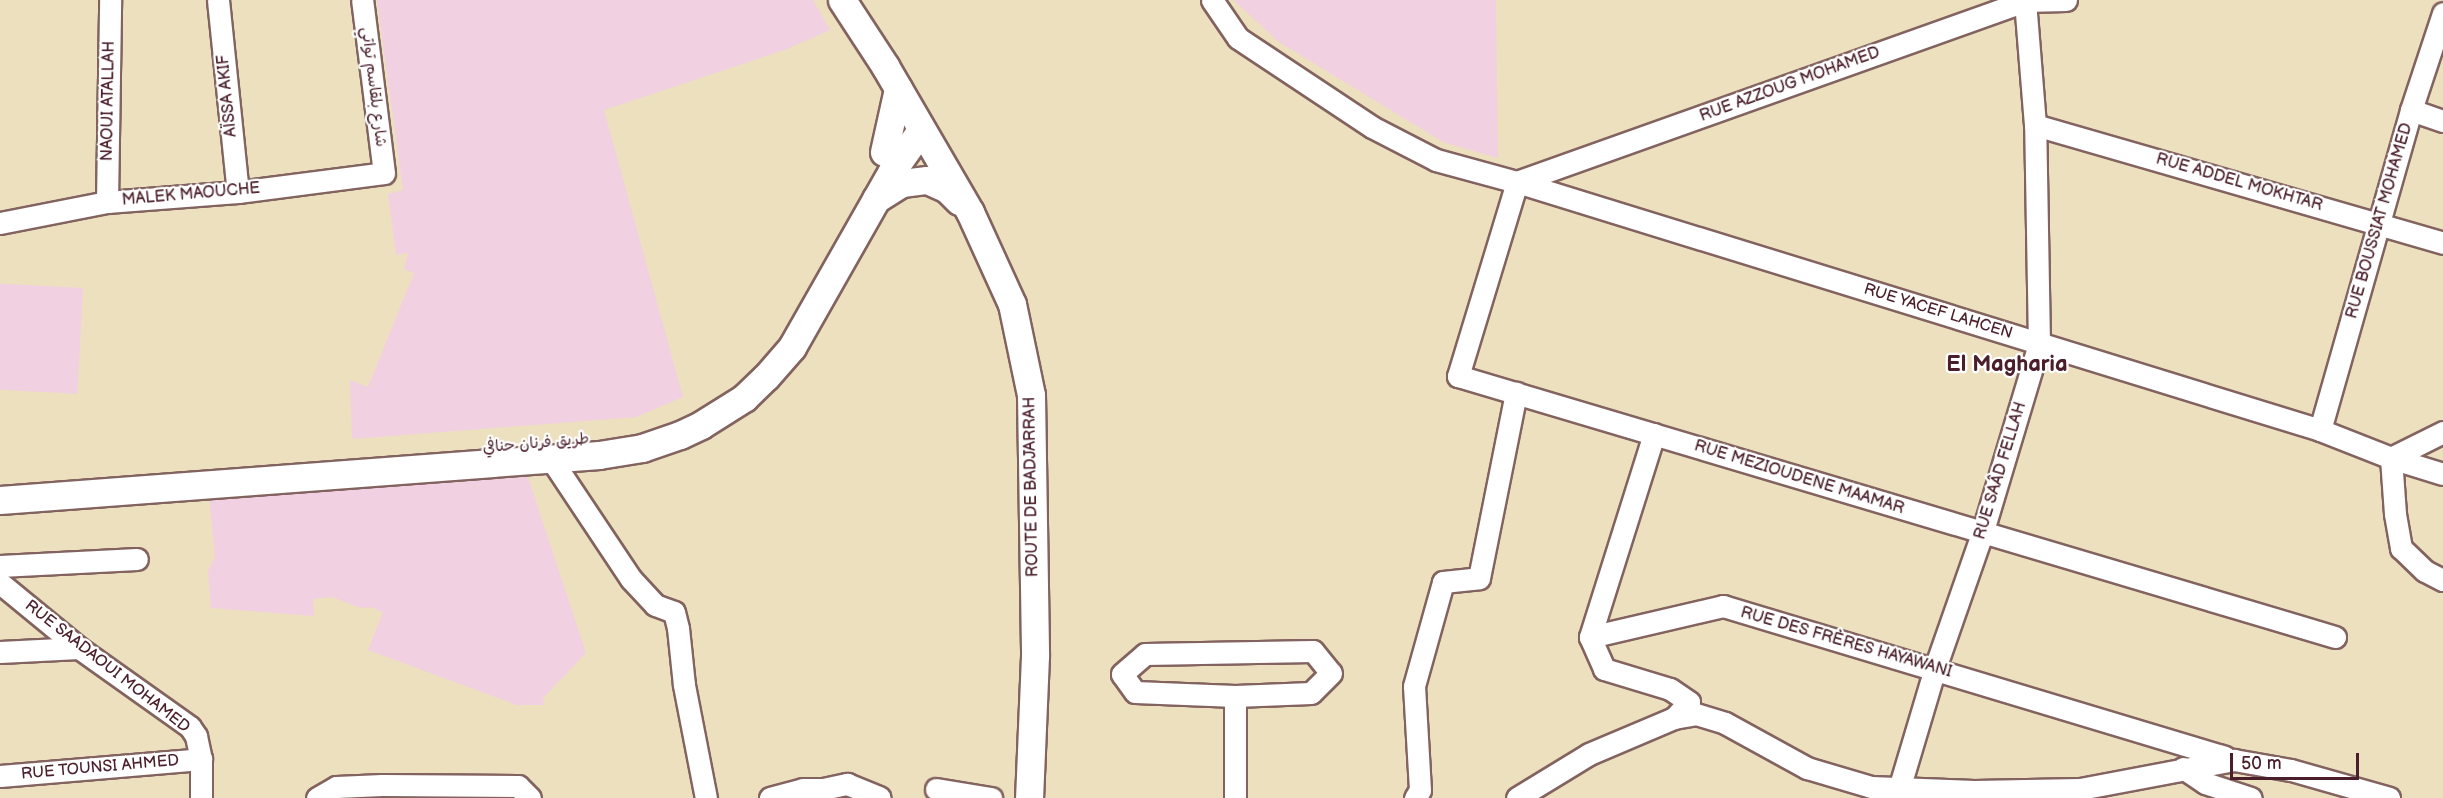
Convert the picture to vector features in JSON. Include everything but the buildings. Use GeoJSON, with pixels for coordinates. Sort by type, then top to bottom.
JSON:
{"type":"FeatureCollection","features":[{"type":"Feature","properties":{"kind":"main road","name":"ROUTE DE BADJARRAH"},"geometry":{"type":"LineString","coordinates":[[842,0],[891,77],[970,212],[1012,304],[1031,394],[1035,656],[1029,798]]}},
{"type":"Feature","properties":{"kind":"main road"},"geometry":{"type":"LineString","coordinates":[[884,152],[891,77]]}},
{"type":"Feature","properties":{"kind":"main road","name":"طريق فرنان حنافي"},"geometry":{"type":"LineString","coordinates":[[0,483],[606,438],[658,426],[708,404],[736,384],[761,360],[784,330],[884,152],[916,122]]}},
{"type":"Feature","properties":{"kind":"main road","name":"طريق فرنان حنافي"},"geometry":{"type":"LineString","coordinates":[[0,500],[551,459],[642,448],[701,425],[744,398],[792,347],[905,150],[916,122]]}},
{"type":"Feature","properties":{"kind":"main road"},"geometry":{"type":"LineString","coordinates":[[876,199],[902,183],[927,180],[947,189],[970,212]]}},
{"type":"Feature","properties":{"kind":"street","name":"NAOUI ATALLAH"},"geometry":{"type":"LineString","coordinates":[[107,202],[110,0]]}},
{"type":"Feature","properties":{"kind":"street","name":"AÏSSA AKIF"},"geometry":{"type":"LineString","coordinates":[[218,0],[238,192]]}},
{"type":"Feature","properties":{"kind":"street","name":"شارع بلقاسم تواتي"},"geometry":{"type":"LineString","coordinates":[[362,0],[384,173]]}},
{"type":"Feature","properties":{"kind":"street","name":"RUE YACEF LAHCEN"},"geometry":{"type":"LineString","coordinates":[[1212,0],[1238,38],[1372,127],[1436,160],[2320,430],[2391,458],[2443,474]]}},
{"type":"Feature","properties":{"kind":"street","name":"RUE AZZOUG MOHAMED"},"geometry":{"type":"LineString","coordinates":[[1517,183],[2025,0],[2066,0]]}},
{"type":"Feature","properties":{"kind":"street","name":"RUE SAÂD FELLAH"},"geometry":{"type":"LineString","coordinates":[[1899,789],[1935,668],[1982,534],[2039,344],[2036,125],[2025,0]]}},
{"type":"Feature","properties":{"kind":"street","name":"RUE BOUSSIAT MOHAMED"},"geometry":{"type":"LineString","coordinates":[[2320,430],[2412,110],[2443,13]]}},
{"type":"Feature","properties":{"kind":"street"},"geometry":{"type":"LineString","coordinates":[[2412,110],[2443,121]]}},
{"type":"Feature","properties":{"kind":"street","name":"RUE ADDEL MOKHTAR"},"geometry":{"type":"LineString","coordinates":[[2036,125],[2443,243]]}},
{"type":"Feature","properties":{"kind":"street","name":"MALEK MAOUCHE"},"geometry":{"type":"LineString","coordinates":[[0,223],[107,202],[238,192],[384,173]]}},
{"type":"Feature","properties":{"kind":"street","name":"RUE MEZIOUDENE MAAMAR"},"geometry":{"type":"LineString","coordinates":[[1517,183],[1458,376],[2334,637]]}},
{"type":"Feature","properties":{"kind":"street"},"geometry":{"type":"LineString","coordinates":[[1415,798],[1420,790],[1414,686],[1443,582],[1479,578],[1516,393]]}},
{"type":"Feature","properties":{"kind":"street"},"geometry":{"type":"LineString","coordinates":[[2443,432],[2391,458],[2395,514],[2401,548],[2425,571],[2443,580]]}},
{"type":"Feature","properties":{"kind":"street"},"geometry":{"type":"LineString","coordinates":[[1654,434],[1590,637],[1604,669],[1670,689],[1689,702],[1674,718]]}},
{"type":"Feature","properties":{"kind":"street"},"geometry":{"type":"LineString","coordinates":[[551,459],[631,579],[655,605],[674,612],[684,684],[706,798]]}},
{"type":"Feature","properties":{"kind":"street"},"geometry":{"type":"LineString","coordinates":[[0,566],[137,559]]}},
{"type":"Feature","properties":{"kind":"street","name":"RUE SAADAOUI MOHAMED"},"geometry":{"type":"LineString","coordinates":[[0,583],[79,648],[189,727],[196,736],[201,759],[201,798]]}},
{"type":"Feature","properties":{"kind":"street","name":"RUE DES FRÈRES HAYAWANI"},"geometry":{"type":"LineString","coordinates":[[1590,637],[1723,606],[1935,668],[2168,742],[2234,760]]}},
{"type":"Feature","properties":{"kind":"street"},"geometry":{"type":"LineString","coordinates":[[0,652],[79,648]]}},
{"type":"Feature","properties":{"kind":"street"},"geometry":{"type":"LineString","coordinates":[[1313,651],[1331,673],[1311,693],[1235,696],[1135,692],[1122,674],[1145,654],[1313,651]]}},
{"type":"Feature","properties":{"kind":"street"},"geometry":{"type":"LineString","coordinates":[[1235,696],[1235,798]]}},
{"type":"Feature","properties":{"kind":"street"},"geometry":{"type":"LineString","coordinates":[[1517,798],[1589,754],[1674,718],[1695,714],[1725,723],[1807,768],[1871,787],[1974,792],[2080,789],[2234,760],[2291,770],[2389,798]]}},
{"type":"Feature","properties":{"kind":"street","name":"RUE TOUNSI AHMED"},"geometry":{"type":"LineString","coordinates":[[0,776],[201,759]]}},
{"type":"Feature","properties":{"kind":"street"},"geometry":{"type":"LineString","coordinates":[[2183,768],[2205,783],[2251,798]]}},
{"type":"Feature","properties":{"kind":"street"},"geometry":{"type":"LineString","coordinates":[[770,798],[803,789],[823,789],[847,784],[879,797]]}},
{"type":"Feature","properties":{"kind":"street"},"geometry":{"type":"LineString","coordinates":[[317,798],[336,787],[393,785],[518,786],[530,798]]}},
{"type":"Feature","properties":{"kind":"street"},"geometry":{"type":"LineString","coordinates":[[936,789],[991,798]]}},
{"type":"Feature","properties":{"kind":"shaded area"},"geometry":{"type":"Polygon","coordinates":[[[377,0],[813,0],[830,30],[787,49],[604,110],[683,397],[636,417],[352,439],[350,380],[368,387],[414,273],[404,269],[408,253],[396,255],[388,194],[403,190],[377,0]]]}},
{"type":"Feature","properties":{"kind":"shaded area"},"geometry":{"type":"Polygon","coordinates":[[[1233,0],[1496,0],[1498,158],[1443,142],[1279,42],[1233,0]]]}},
{"type":"Feature","properties":{"kind":"shaded area"},"geometry":{"type":"Polygon","coordinates":[[[0,284],[83,288],[77,394],[0,390],[0,284]]]}},
{"type":"Feature","properties":{"kind":"shaded area"},"geometry":{"type":"Polygon","coordinates":[[[527,474],[586,653],[543,698],[544,705],[517,705],[368,650],[383,612],[370,607],[361,608],[332,597],[313,599],[314,616],[211,608],[208,571],[215,557],[209,495],[527,474]]]}},
{"type":"Feature","properties":{"kind":"district","name":"El Magharia"},"geometry":{"type":"Point","coordinates":[2007,365]}}]}
